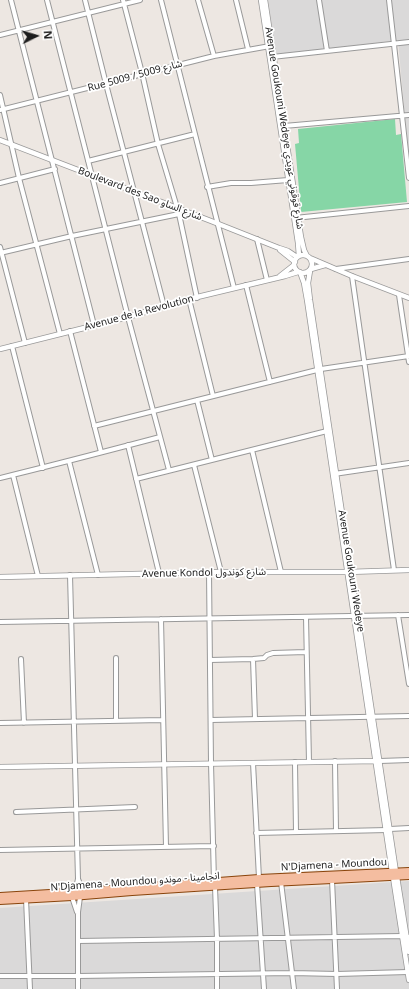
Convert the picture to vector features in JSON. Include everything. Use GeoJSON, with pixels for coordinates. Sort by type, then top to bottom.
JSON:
{"type":"FeatureCollection","features":[{"type":"Feature","properties":{"kind":"main road","name":"N'Djamena - Moundou"},"geometry":{"type":"LineString","coordinates":[[271,883],[332,880],[395,874],[409,871]]}},
{"type":"Feature","properties":{"kind":"main road","name":"N'Djamena - Moundou"},"geometry":{"type":"LineString","coordinates":[[258,881],[395,874],[409,876]]}},
{"type":"Feature","properties":{"kind":"main road","name":"N'Djamena - Moundou انجامينا - موندو"},"geometry":{"type":"LineString","coordinates":[[0,901],[258,881],[271,883]]}},
{"type":"Feature","properties":{"kind":"main road","name":"N'Djamena - Moundou انجامينا - موندو"},"geometry":{"type":"LineString","coordinates":[[0,896],[74,895]]}},
{"type":"Feature","properties":{"kind":"street"},"geometry":{"type":"LineString","coordinates":[[10,0],[55,169],[94,325]]}},
{"type":"Feature","properties":{"kind":"street"},"geometry":{"type":"LineString","coordinates":[[47,0],[128,317],[169,470]]}},
{"type":"Feature","properties":{"kind":"street"},"geometry":{"type":"LineString","coordinates":[[85,0],[141,222],[164,306]]}},
{"type":"Feature","properties":{"kind":"street"},"geometry":{"type":"LineString","coordinates":[[0,35],[124,2],[140,0]]}},
{"type":"Feature","properties":{"kind":"street"},"geometry":{"type":"LineString","coordinates":[[161,0],[207,187],[234,288]]}},
{"type":"Feature","properties":{"kind":"street"},"geometry":{"type":"LineString","coordinates":[[198,0],[214,56]]}},
{"type":"Feature","properties":{"kind":"street"},"geometry":{"type":"LineString","coordinates":[[236,0],[248,49]]}},
{"type":"Feature","properties":{"kind":"street","name":"Avenue Goukouni Wedeye شارع قوقوني عويدي"},"geometry":{"type":"LineString","coordinates":[[261,0],[284,126],[296,218],[298,243],[296,260]]}},
{"type":"Feature","properties":{"kind":"street","name":"Avenue Goukouni Wedeye شارع قوقوني عويدي"},"geometry":{"type":"LineString","coordinates":[[265,0],[270,46]]}},
{"type":"Feature","properties":{"kind":"street"},"geometry":{"type":"LineString","coordinates":[[319,0],[327,51]]}},
{"type":"Feature","properties":{"kind":"street"},"geometry":{"type":"LineString","coordinates":[[389,0],[409,178]]}},
{"type":"Feature","properties":{"kind":"street"},"geometry":{"type":"LineString","coordinates":[[124,2],[158,144],[179,214],[197,298]]}},
{"type":"Feature","properties":{"kind":"street"},"geometry":{"type":"LineString","coordinates":[[272,58],[409,42]]}},
{"type":"Feature","properties":{"kind":"street","name":"Rue 5009 / شارع 5009"},"geometry":{"type":"LineString","coordinates":[[2,109],[106,84],[177,64],[248,49],[270,46]]}},
{"type":"Feature","properties":{"kind":"street","name":"Avenue Goukouni Wedeye شارع قوقوني عويدي"},"geometry":{"type":"LineString","coordinates":[[272,58],[288,180],[302,244],[308,257]]}},
{"type":"Feature","properties":{"kind":"street"},"geometry":{"type":"LineString","coordinates":[[0,95],[19,178],[60,334]]}},
{"type":"Feature","properties":{"kind":"street"},"geometry":{"type":"LineString","coordinates":[[284,126],[340,120],[409,116]]}},
{"type":"Feature","properties":{"kind":"street"},"geometry":{"type":"LineString","coordinates":[[88,161],[195,134]]}},
{"type":"Feature","properties":{"kind":"street","name":"Boulevard des Sao شارع الساو"},"geometry":{"type":"LineString","coordinates":[[0,140],[285,250],[296,260]]}},
{"type":"Feature","properties":{"kind":"street"},"geometry":{"type":"LineString","coordinates":[[0,183],[55,169]]}},
{"type":"Feature","properties":{"kind":"street"},"geometry":{"type":"LineString","coordinates":[[207,187],[231,183],[251,184],[288,180]]}},
{"type":"Feature","properties":{"kind":"street"},"geometry":{"type":"LineString","coordinates":[[296,218],[409,206]]}},
{"type":"Feature","properties":{"kind":"street"},"geometry":{"type":"LineString","coordinates":[[1,253],[72,236],[179,214]]}},
{"type":"Feature","properties":{"kind":"street"},"geometry":{"type":"LineString","coordinates":[[257,239],[267,280]]}},
{"type":"Feature","properties":{"kind":"street"},"geometry":{"type":"LineString","coordinates":[[285,250],[292,248],[298,243]]}},
{"type":"Feature","properties":{"kind":"street"},"geometry":{"type":"LineString","coordinates":[[0,247],[25,343]]}},
{"type":"Feature","properties":{"kind":"street","name":"Boulevard des Sao شارع الساو"},"geometry":{"type":"LineString","coordinates":[[279,248],[296,260]]}},
{"type":"Feature","properties":{"kind":"street"},"geometry":{"type":"LineString","coordinates":[[325,265],[304,273],[299,272],[295,268],[296,260],[303,255],[409,298]]}},
{"type":"Feature","properties":{"kind":"street"},"geometry":{"type":"LineString","coordinates":[[308,257],[312,263],[310,270]]}},
{"type":"Feature","properties":{"kind":"street"},"geometry":{"type":"LineString","coordinates":[[336,269],[409,259]]}},
{"type":"Feature","properties":{"kind":"street","name":"Avenue de la Revolution"},"geometry":{"type":"LineString","coordinates":[[278,277],[296,260]]}},
{"type":"Feature","properties":{"kind":"street","name":"Avenue Goukouni Wedeye"},"geometry":{"type":"LineString","coordinates":[[310,270],[308,283],[327,432],[335,474]]}},
{"type":"Feature","properties":{"kind":"street","name":"Avenue de la Revolution"},"geometry":{"type":"LineString","coordinates":[[0,349],[128,317],[189,299],[299,272]]}},
{"type":"Feature","properties":{"kind":"street","name":"Avenue Goukouni Wedeye"},"geometry":{"type":"LineString","coordinates":[[299,272],[304,283],[319,370],[388,829],[406,937]]}},
{"type":"Feature","properties":{"kind":"street"},"geometry":{"type":"LineString","coordinates":[[352,276],[394,570]]}},
{"type":"Feature","properties":{"kind":"street"},"geometry":{"type":"LineString","coordinates":[[246,285],[270,382]]}},
{"type":"Feature","properties":{"kind":"street"},"geometry":{"type":"LineString","coordinates":[[399,295],[409,362]]}},
{"type":"Feature","properties":{"kind":"street"},"geometry":{"type":"LineString","coordinates":[[189,299],[213,396]]}},
{"type":"Feature","properties":{"kind":"street"},"geometry":{"type":"LineString","coordinates":[[70,331],[101,452]]}},
{"type":"Feature","properties":{"kind":"street"},"geometry":{"type":"LineString","coordinates":[[12,346],[43,468]]}},
{"type":"Feature","properties":{"kind":"street"},"geometry":{"type":"LineString","coordinates":[[94,426],[319,370],[409,356]]}},
{"type":"Feature","properties":{"kind":"street"},"geometry":{"type":"LineString","coordinates":[[197,400],[212,460]]}},
{"type":"Feature","properties":{"kind":"street"},"geometry":{"type":"LineString","coordinates":[[136,479],[327,432]]}},
{"type":"Feature","properties":{"kind":"street"},"geometry":{"type":"LineString","coordinates":[[0,478],[69,462],[160,437]]}},
{"type":"Feature","properties":{"kind":"street"},"geometry":{"type":"LineString","coordinates":[[128,445],[159,573]]}},
{"type":"Feature","properties":{"kind":"street"},"geometry":{"type":"LineString","coordinates":[[252,450],[281,572]]}},
{"type":"Feature","properties":{"kind":"street"},"geometry":{"type":"LineString","coordinates":[[69,462],[98,575]]}},
{"type":"Feature","properties":{"kind":"street"},"geometry":{"type":"LineString","coordinates":[[335,474],[409,464]]}},
{"type":"Feature","properties":{"kind":"street"},"geometry":{"type":"LineString","coordinates":[[194,465],[221,572]]}},
{"type":"Feature","properties":{"kind":"street"},"geometry":{"type":"LineString","coordinates":[[13,475],[38,576]]}},
{"type":"Feature","properties":{"kind":"street","name":"Avenue Kondol شارع كوندول"},"geometry":{"type":"LineString","coordinates":[[0,577],[208,572],[409,570]]}},
{"type":"Feature","properties":{"kind":"street"},"geometry":{"type":"LineString","coordinates":[[208,572],[217,989]]}},
{"type":"Feature","properties":{"kind":"street"},"geometry":{"type":"LineString","coordinates":[[70,575],[76,849],[78,879],[82,894],[78,912],[78,989]]}},
{"type":"Feature","properties":{"kind":"street"},"geometry":{"type":"LineString","coordinates":[[398,615],[409,684]]}},
{"type":"Feature","properties":{"kind":"street"},"geometry":{"type":"LineString","coordinates":[[0,622],[409,615]]}},
{"type":"Feature","properties":{"kind":"street"},"geometry":{"type":"LineString","coordinates":[[306,617],[309,762]]}},
{"type":"Feature","properties":{"kind":"street"},"geometry":{"type":"LineString","coordinates":[[161,619],[166,847]]}},
{"type":"Feature","properties":{"kind":"street"},"geometry":{"type":"LineString","coordinates":[[210,660],[253,659],[264,658],[273,653],[306,652]]}},
{"type":"Feature","properties":{"kind":"street"},"geometry":{"type":"LineString","coordinates":[[116,658],[116,721]]}},
{"type":"Feature","properties":{"kind":"street"},"geometry":{"type":"LineString","coordinates":[[21,659],[24,723]]}},
{"type":"Feature","properties":{"kind":"street"},"geometry":{"type":"LineString","coordinates":[[253,659],[255,719]]}},
{"type":"Feature","properties":{"kind":"street"},"geometry":{"type":"LineString","coordinates":[[211,720],[409,716]]}},
{"type":"Feature","properties":{"kind":"street"},"geometry":{"type":"LineString","coordinates":[[0,723],[163,720]]}},
{"type":"Feature","properties":{"kind":"street"},"geometry":{"type":"LineString","coordinates":[[0,767],[409,760]]}},
{"type":"Feature","properties":{"kind":"street"},"geometry":{"type":"LineString","coordinates":[[335,761],[336,831]]}},
{"type":"Feature","properties":{"kind":"street"},"geometry":{"type":"LineString","coordinates":[[295,762],[296,832]]}},
{"type":"Feature","properties":{"kind":"street"},"geometry":{"type":"LineString","coordinates":[[253,763],[260,938],[264,989]]}},
{"type":"Feature","properties":{"kind":"street"},"geometry":{"type":"LineString","coordinates":[[16,812],[136,807]]}},
{"type":"Feature","properties":{"kind":"street"},"geometry":{"type":"LineString","coordinates":[[256,833],[409,828]]}},
{"type":"Feature","properties":{"kind":"street"},"geometry":{"type":"LineString","coordinates":[[0,850],[214,846]]}},
{"type":"Feature","properties":{"kind":"street"},"geometry":{"type":"LineString","coordinates":[[78,879],[74,895],[78,912]]}},
{"type":"Feature","properties":{"kind":"street"},"geometry":{"type":"LineString","coordinates":[[332,880],[337,989]]}},
{"type":"Feature","properties":{"kind":"street"},"geometry":{"type":"LineString","coordinates":[[281,882],[294,989]]}},
{"type":"Feature","properties":{"kind":"street"},"geometry":{"type":"LineString","coordinates":[[26,899],[30,989]]}},
{"type":"Feature","properties":{"kind":"street"},"geometry":{"type":"LineString","coordinates":[[78,941],[406,937]]}},
{"type":"Feature","properties":{"kind":"street"},"geometry":{"type":"LineString","coordinates":[[406,937],[409,952]]}},
{"type":"Feature","properties":{"kind":"street"},"geometry":{"type":"LineString","coordinates":[[406,937],[409,980]]}},
{"type":"Feature","properties":{"kind":"street"},"geometry":{"type":"LineString","coordinates":[[0,976],[292,973],[337,974],[408,972]]}},
{"type":"Feature","properties":{"kind":"shaded area"},"geometry":{"type":"Polygon","coordinates":[[[268,0],[409,0],[409,163],[398,40],[305,53],[276,54],[268,0]]]}},
{"type":"Feature","properties":{"kind":"shaded area"},"geometry":{"type":"Polygon","coordinates":[[[409,881],[409,989],[0,989],[0,908],[409,881]]]}},
{"type":"Feature","properties":{"kind":"green space"},"geometry":{"type":"Polygon","coordinates":[[[395,119],[396,135],[401,134],[407,202],[301,212],[295,144],[299,143],[298,129],[395,119]]]}}]}
